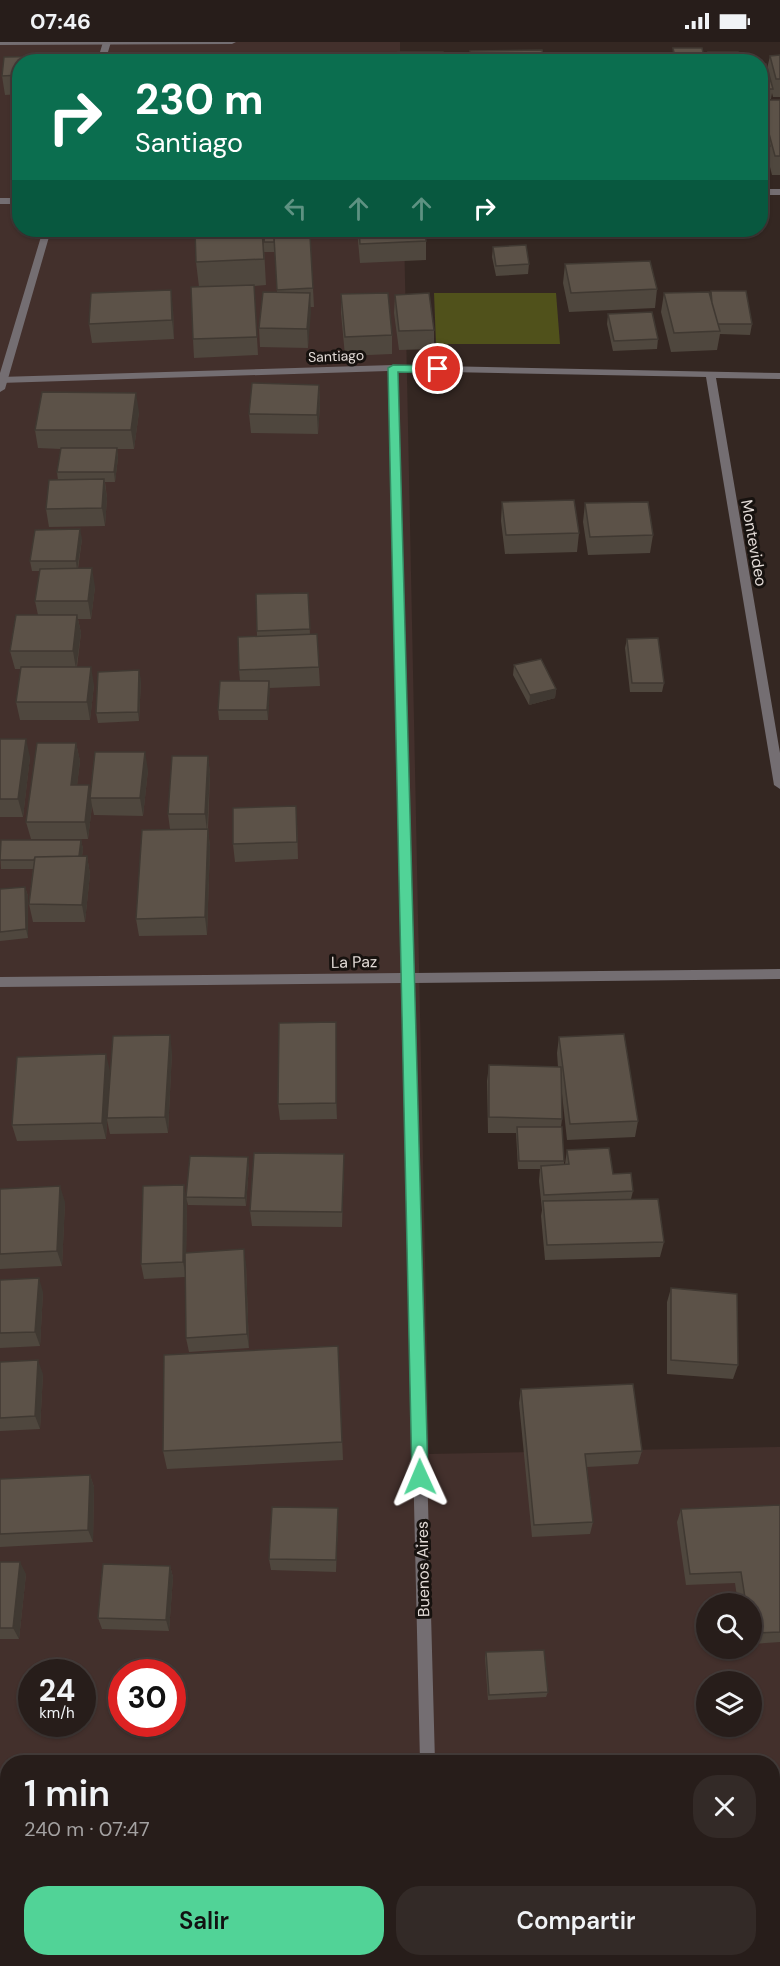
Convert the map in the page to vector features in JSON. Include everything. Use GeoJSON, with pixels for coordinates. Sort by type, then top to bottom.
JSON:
{"type":"FeatureCollection","features":[{"type":"Feature","properties":{"kind":"street"},"geometry":{"type":"LineString","coordinates":[[0,43],[232,42]]}},
{"type":"Feature","properties":{"kind":"street"},"geometry":{"type":"LineString","coordinates":[[0,383],[45,237]]}},
{"type":"Feature","properties":{"kind":"street","name":"Santiago"},"geometry":{"type":"LineString","coordinates":[[0,383],[393,368],[711,377],[780,376]]}},
{"type":"Feature","properties":{"kind":"street","name":"Buenos Aires"},"geometry":{"type":"LineString","coordinates":[[393,368],[428,1755]]}},
{"type":"Feature","properties":{"kind":"street","name":"Montevideo"},"geometry":{"type":"LineString","coordinates":[[711,377],[780,785]]}},
{"type":"Feature","properties":{"kind":"street","name":"La Paz"},"geometry":{"type":"LineString","coordinates":[[0,982],[780,974]]}},
{"type":"Feature","properties":{"kind":"shaded area"},"geometry":{"type":"Polygon","coordinates":[[[0,42],[400,42],[400,54],[12,54],[12,237],[404,237],[429,1454],[780,1447],[780,1755],[0,1755],[0,42]]]}},
{"type":"Feature","properties":{"kind":"shaded area"},"geometry":{"type":"Polygon","coordinates":[[[434,293],[556,293],[560,344],[436,344],[434,293]]]}},
{"type":"Feature","properties":{"kind":"building"},"geometry":{"type":"Polygon","coordinates":[[[673,48],[702,48],[703,54],[674,54],[673,48]]]}},
{"type":"Feature","properties":{"kind":"building"},"geometry":{"type":"Polygon","coordinates":[[[542,50],[543,54],[471,54],[470,51],[542,50]]]}},
{"type":"Feature","properties":{"kind":"building"},"geometry":{"type":"Polygon","coordinates":[[[398,52],[443,52],[443,54],[398,54],[398,52]]]}},
{"type":"Feature","properties":{"kind":"building"},"geometry":{"type":"Polygon","coordinates":[[[708,52],[738,52],[738,54],[708,54],[708,52]]]}},
{"type":"Feature","properties":{"kind":"building"},"geometry":{"type":"Polygon","coordinates":[[[780,55],[780,79],[776,79],[770,56],[780,55]]]}},
{"type":"Feature","properties":{"kind":"building"},"geometry":{"type":"Polygon","coordinates":[[[4,57],[12,57],[12,75],[2,76],[4,57]]]}},
{"type":"Feature","properties":{"kind":"building"},"geometry":{"type":"Polygon","coordinates":[[[768,71],[773,89],[768,89],[768,71]]]}},
{"type":"Feature","properties":{"kind":"building"},"geometry":{"type":"Polygon","coordinates":[[[768,100],[780,100],[780,156],[775,156],[768,130],[768,100]]]}},
{"type":"Feature","properties":{"kind":"building"},"geometry":{"type":"Polygon","coordinates":[[[195,237],[262,237],[264,259],[196,262],[195,237]]]}},
{"type":"Feature","properties":{"kind":"building"},"geometry":{"type":"Polygon","coordinates":[[[264,237],[274,237],[274,242],[264,242],[264,237]]]}},
{"type":"Feature","properties":{"kind":"building"},"geometry":{"type":"Polygon","coordinates":[[[274,237],[310,237],[313,288],[277,290],[274,237]]]}},
{"type":"Feature","properties":{"kind":"building"},"geometry":{"type":"Polygon","coordinates":[[[360,237],[426,237],[426,241],[360,244],[360,237]]]}},
{"type":"Feature","properties":{"kind":"building"},"geometry":{"type":"Polygon","coordinates":[[[526,245],[529,264],[496,266],[493,247],[526,245]]]}},
{"type":"Feature","properties":{"kind":"building"},"geometry":{"type":"Polygon","coordinates":[[[650,261],[657,289],[571,293],[565,264],[650,261]]]}},
{"type":"Feature","properties":{"kind":"building"},"geometry":{"type":"Polygon","coordinates":[[[254,285],[257,337],[193,339],[191,287],[254,285]]]}},
{"type":"Feature","properties":{"kind":"building"},"geometry":{"type":"Polygon","coordinates":[[[171,290],[172,320],[89,324],[91,293],[171,290]]]}},
{"type":"Feature","properties":{"kind":"building"},"geometry":{"type":"Polygon","coordinates":[[[711,291],[746,291],[752,324],[718,324],[711,291]]]}},
{"type":"Feature","properties":{"kind":"building"},"geometry":{"type":"Polygon","coordinates":[[[263,292],[310,293],[307,329],[259,328],[263,292]]]}},
{"type":"Feature","properties":{"kind":"building"},"geometry":{"type":"Polygon","coordinates":[[[709,292],[720,331],[674,333],[664,293],[709,292]]]}},
{"type":"Feature","properties":{"kind":"building"},"geometry":{"type":"Polygon","coordinates":[[[388,293],[392,335],[345,337],[341,294],[388,293]]]}},
{"type":"Feature","properties":{"kind":"building"},"geometry":{"type":"Polygon","coordinates":[[[429,293],[434,330],[399,331],[395,295],[429,293]]]}},
{"type":"Feature","properties":{"kind":"building"},"geometry":{"type":"Polygon","coordinates":[[[652,312],[658,339],[614,341],[608,314],[652,312]]]}},
{"type":"Feature","properties":{"kind":"building"},"geometry":{"type":"Polygon","coordinates":[[[252,383],[319,385],[317,415],[249,414],[252,383]]]}},
{"type":"Feature","properties":{"kind":"building"},"geometry":{"type":"Polygon","coordinates":[[[42,392],[136,393],[131,430],[35,430],[42,392]]]}},
{"type":"Feature","properties":{"kind":"building"},"geometry":{"type":"Polygon","coordinates":[[[61,448],[117,448],[114,472],[57,472],[61,448]]]}},
{"type":"Feature","properties":{"kind":"building"},"geometry":{"type":"Polygon","coordinates":[[[104,479],[102,508],[46,509],[49,480],[104,479]]]}},
{"type":"Feature","properties":{"kind":"building"},"geometry":{"type":"Polygon","coordinates":[[[574,500],[579,533],[506,535],[502,502],[574,500]]]}},
{"type":"Feature","properties":{"kind":"building"},"geometry":{"type":"Polygon","coordinates":[[[648,502],[653,535],[590,537],[585,503],[648,502]]]}},
{"type":"Feature","properties":{"kind":"building"},"geometry":{"type":"Polygon","coordinates":[[[80,529],[76,561],[30,561],[35,530],[80,529]]]}},
{"type":"Feature","properties":{"kind":"building"},"geometry":{"type":"Polygon","coordinates":[[[92,568],[88,601],[35,601],[40,569],[92,568]]]}},
{"type":"Feature","properties":{"kind":"building"},"geometry":{"type":"Polygon","coordinates":[[[308,593],[310,629],[257,631],[256,594],[308,593]]]}},
{"type":"Feature","properties":{"kind":"building"},"geometry":{"type":"Polygon","coordinates":[[[16,615],[77,615],[73,651],[10,651],[16,615]]]}},
{"type":"Feature","properties":{"kind":"building"},"geometry":{"type":"Polygon","coordinates":[[[317,634],[319,667],[239,670],[238,637],[317,634]]]}},
{"type":"Feature","properties":{"kind":"building"},"geometry":{"type":"Polygon","coordinates":[[[658,638],[664,683],[632,683],[627,639],[658,638]]]}},
{"type":"Feature","properties":{"kind":"building"},"geometry":{"type":"Polygon","coordinates":[[[541,659],[556,689],[530,695],[514,665],[541,659]]]}},
{"type":"Feature","properties":{"kind":"building"},"geometry":{"type":"Polygon","coordinates":[[[21,667],[91,667],[87,702],[16,702],[21,667]]]}},
{"type":"Feature","properties":{"kind":"building"},"geometry":{"type":"Polygon","coordinates":[[[139,670],[138,712],[96,713],[98,672],[139,670]]]}},
{"type":"Feature","properties":{"kind":"building"},"geometry":{"type":"Polygon","coordinates":[[[220,681],[269,681],[267,710],[218,710],[220,681]]]}},
{"type":"Feature","properties":{"kind":"building"},"geometry":{"type":"Polygon","coordinates":[[[0,739],[26,739],[18,799],[0,799],[0,739]]]}},
{"type":"Feature","properties":{"kind":"building"},"geometry":{"type":"Polygon","coordinates":[[[37,743],[76,743],[71,785],[89,785],[85,822],[26,822],[37,743]]]}},
{"type":"Feature","properties":{"kind":"building"},"geometry":{"type":"Polygon","coordinates":[[[95,752],[145,752],[140,798],[90,798],[95,752]]]}},
{"type":"Feature","properties":{"kind":"building"},"geometry":{"type":"Polygon","coordinates":[[[172,756],[208,756],[205,814],[168,814],[172,756]]]}},
{"type":"Feature","properties":{"kind":"building"},"geometry":{"type":"Polygon","coordinates":[[[296,806],[297,842],[233,844],[233,808],[296,806]]]}},
{"type":"Feature","properties":{"kind":"building"},"geometry":{"type":"Polygon","coordinates":[[[208,829],[205,917],[136,919],[142,830],[208,829]]]}},
{"type":"Feature","properties":{"kind":"building"},"geometry":{"type":"Polygon","coordinates":[[[1,840],[81,840],[79,856],[0,860],[1,840]]]}},
{"type":"Feature","properties":{"kind":"building"},"geometry":{"type":"Polygon","coordinates":[[[87,856],[82,905],[29,904],[35,857],[87,856]]]}},
{"type":"Feature","properties":{"kind":"building"},"geometry":{"type":"Polygon","coordinates":[[[25,887],[26,929],[0,932],[0,889],[25,887]]]}},
{"type":"Feature","properties":{"kind":"building"},"geometry":{"type":"Polygon","coordinates":[[[336,1022],[336,1103],[278,1104],[279,1023],[336,1022]]]}},
{"type":"Feature","properties":{"kind":"building"},"geometry":{"type":"Polygon","coordinates":[[[624,1034],[638,1121],[570,1124],[559,1037],[624,1034]]]}},
{"type":"Feature","properties":{"kind":"building"},"geometry":{"type":"Polygon","coordinates":[[[170,1035],[165,1117],[107,1118],[113,1036],[170,1035]]]}},
{"type":"Feature","properties":{"kind":"building"},"geometry":{"type":"Polygon","coordinates":[[[106,1054],[102,1123],[12,1125],[17,1057],[106,1054]]]}},
{"type":"Feature","properties":{"kind":"building"},"geometry":{"type":"Polygon","coordinates":[[[489,1065],[561,1067],[562,1119],[489,1117],[489,1065]]]}},
{"type":"Feature","properties":{"kind":"building"},"geometry":{"type":"Polygon","coordinates":[[[517,1127],[562,1127],[564,1161],[519,1161],[517,1127]]]}},
{"type":"Feature","properties":{"kind":"building"},"geometry":{"type":"Polygon","coordinates":[[[609,1148],[613,1174],[631,1173],[633,1191],[544,1195],[541,1166],[569,1164],[567,1150],[609,1148]]]}},
{"type":"Feature","properties":{"kind":"building"},"geometry":{"type":"Polygon","coordinates":[[[254,1153],[344,1154],[342,1212],[250,1211],[254,1153]]]}},
{"type":"Feature","properties":{"kind":"building"},"geometry":{"type":"Polygon","coordinates":[[[190,1156],[248,1157],[245,1198],[186,1197],[190,1156]]]}},
{"type":"Feature","properties":{"kind":"building"},"geometry":{"type":"Polygon","coordinates":[[[184,1185],[183,1262],[141,1264],[143,1186],[184,1185]]]}},
{"type":"Feature","properties":{"kind":"building"},"geometry":{"type":"Polygon","coordinates":[[[60,1186],[57,1251],[0,1254],[0,1189],[60,1186]]]}},
{"type":"Feature","properties":{"kind":"building"},"geometry":{"type":"Polygon","coordinates":[[[658,1199],[664,1242],[547,1245],[543,1201],[658,1199]]]}},
{"type":"Feature","properties":{"kind":"building"},"geometry":{"type":"Polygon","coordinates":[[[244,1249],[247,1334],[186,1338],[185,1253],[244,1249]]]}},
{"type":"Feature","properties":{"kind":"building"},"geometry":{"type":"Polygon","coordinates":[[[39,1278],[35,1332],[0,1333],[0,1280],[39,1278]]]}},
{"type":"Feature","properties":{"kind":"building"},"geometry":{"type":"Polygon","coordinates":[[[671,1288],[737,1294],[738,1365],[671,1360],[671,1288]]]}},
{"type":"Feature","properties":{"kind":"building"},"geometry":{"type":"Polygon","coordinates":[[[338,1346],[342,1442],[163,1451],[164,1355],[338,1346]]]}},
{"type":"Feature","properties":{"kind":"building"},"geometry":{"type":"Polygon","coordinates":[[[38,1360],[35,1416],[0,1418],[0,1362],[38,1360]]]}},
{"type":"Feature","properties":{"kind":"building"},"geometry":{"type":"Polygon","coordinates":[[[633,1384],[642,1451],[585,1454],[593,1522],[534,1525],[521,1389],[633,1384]]]}},
{"type":"Feature","properties":{"kind":"building"},"geometry":{"type":"Polygon","coordinates":[[[90,1475],[88,1530],[0,1534],[0,1479],[90,1475]]]}},
{"type":"Feature","properties":{"kind":"building"},"geometry":{"type":"Polygon","coordinates":[[[780,1505],[780,1632],[762,1633],[762,1593],[744,1593],[741,1572],[690,1574],[681,1509],[780,1505]]]}},
{"type":"Feature","properties":{"kind":"building"},"geometry":{"type":"Polygon","coordinates":[[[272,1507],[338,1508],[336,1560],[269,1559],[272,1507]]]}},
{"type":"Feature","properties":{"kind":"building"},"geometry":{"type":"Polygon","coordinates":[[[0,1562],[20,1562],[13,1628],[0,1628],[0,1562]]]}},
{"type":"Feature","properties":{"kind":"building"},"geometry":{"type":"Polygon","coordinates":[[[103,1564],[170,1566],[166,1620],[98,1618],[103,1564]]]}},
{"type":"Feature","properties":{"kind":"building"},"geometry":{"type":"Polygon","coordinates":[[[544,1650],[548,1692],[489,1695],[486,1652],[544,1650]]]}},
{"type":"Feature","properties":{"kind":"route"},"geometry":{"type":"LineString","coordinates":[[420,1477],[393,368],[438,369]]}}]}
